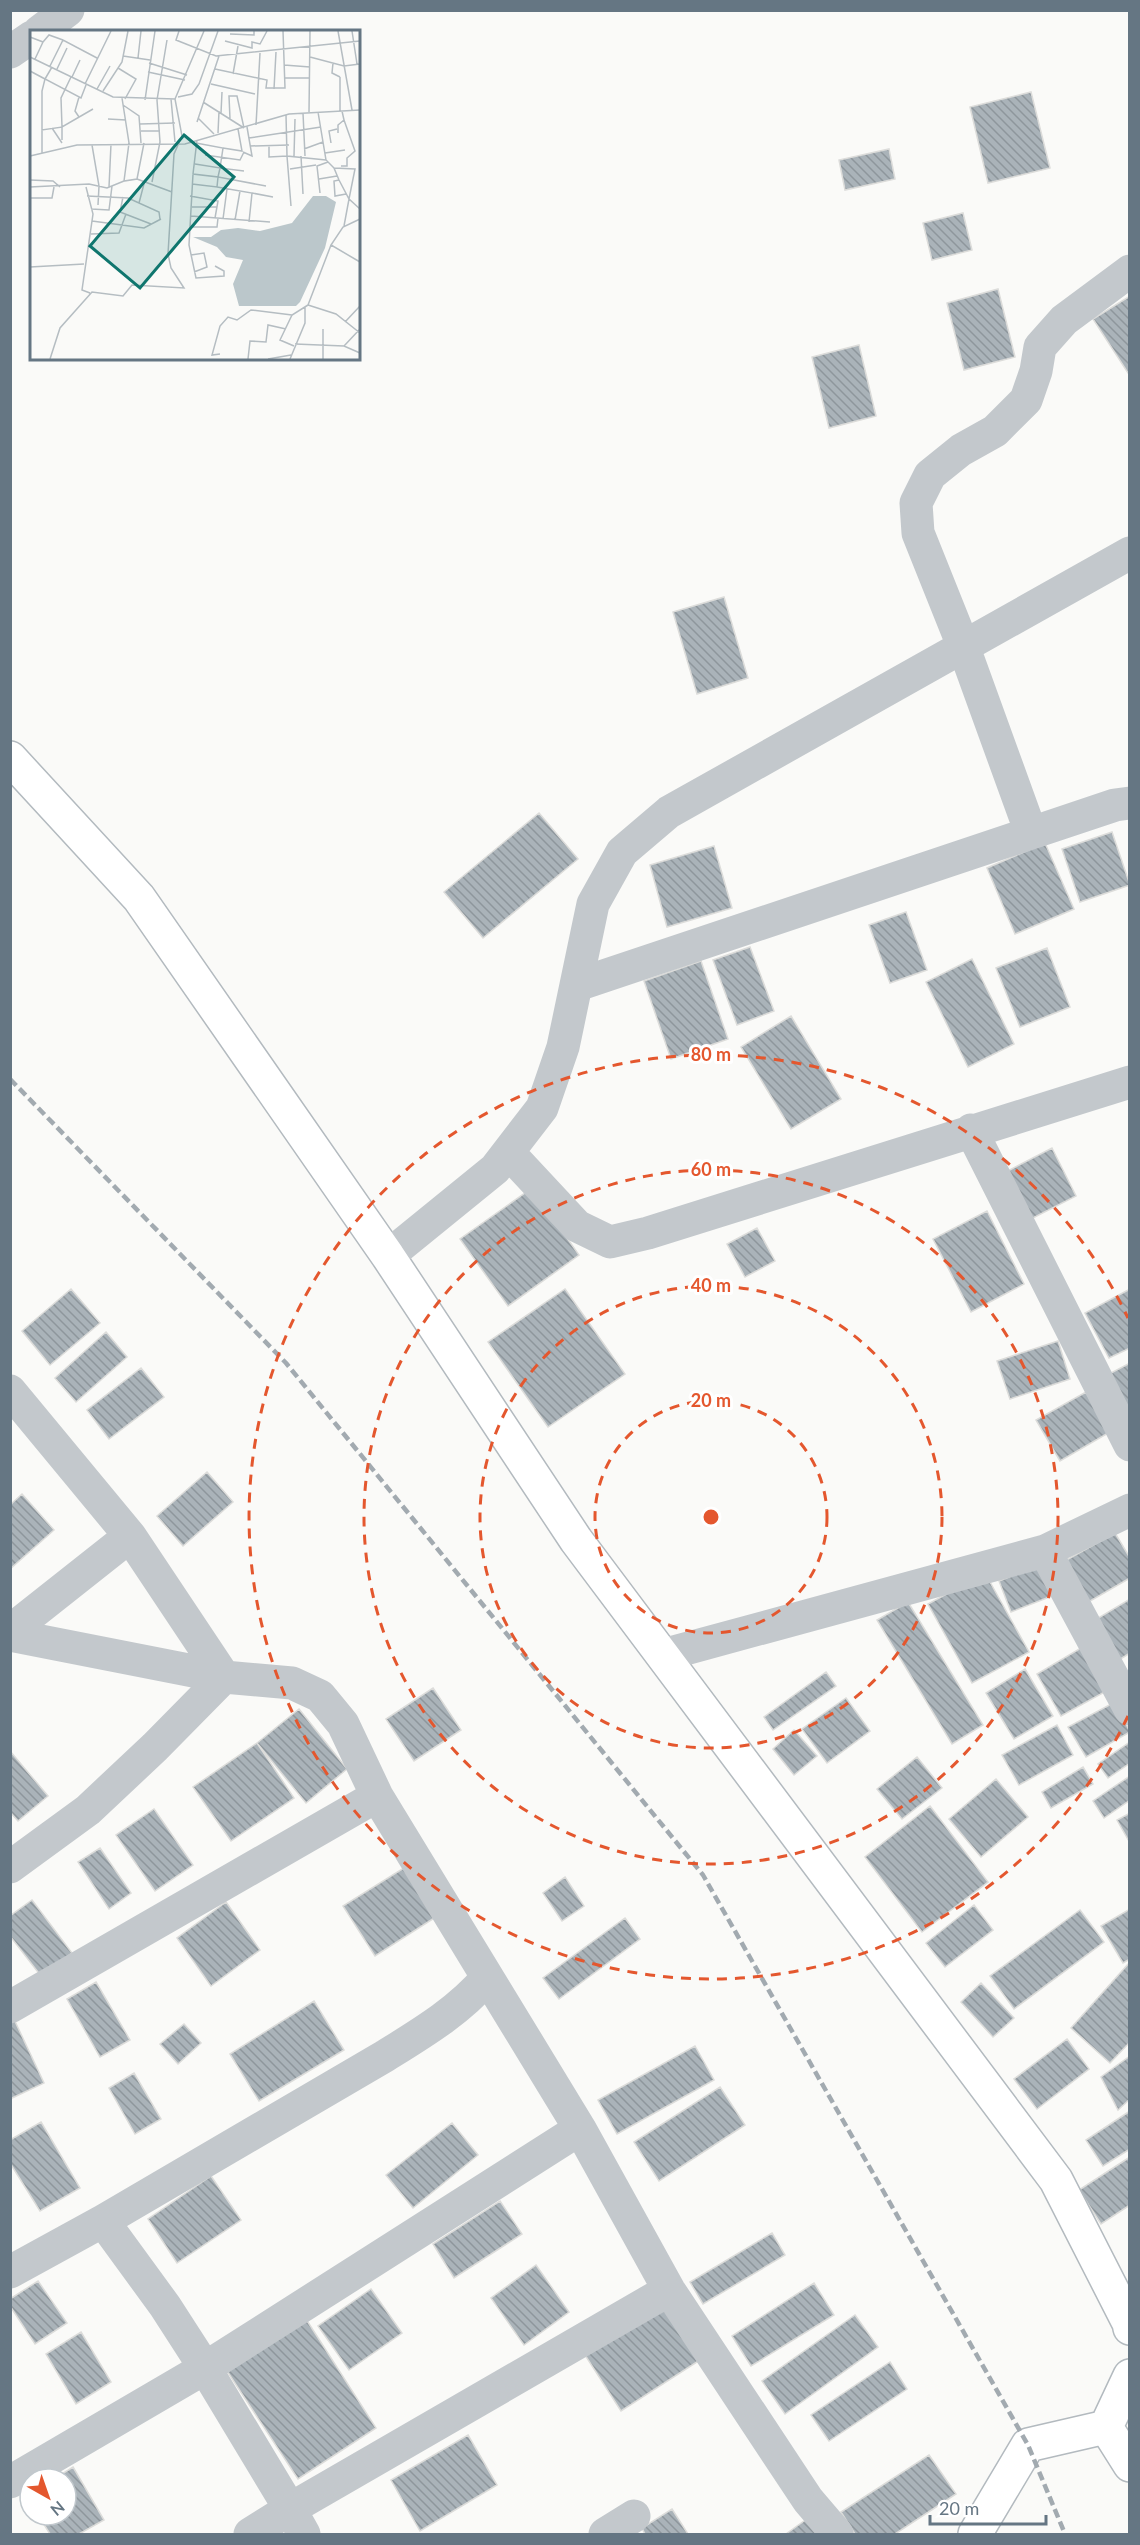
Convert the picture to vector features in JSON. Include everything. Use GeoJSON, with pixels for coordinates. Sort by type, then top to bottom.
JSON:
{"type":"FeatureCollection","features":[{"type":"Feature","properties":{"kind":"street"},"geometry":{"type":"LineString","coordinates":[[42,30],[68,10]]}},
{"type":"Feature","properties":{"kind":"street"},"geometry":{"type":"LineString","coordinates":[[10,52],[30,38]]}},
{"type":"Feature","properties":{"kind":"street"},"geometry":{"type":"LineString","coordinates":[[1031,833],[964,648],[918,533],[916,503],[930,475],[961,450],[995,431],[1026,400],[1036,370],[1040,347],[1058,327],[1130,271]]}},
{"type":"Feature","properties":{"kind":"street"},"geometry":{"type":"LineString","coordinates":[[388,1256],[495,1169],[542,1108],[563,1047],[593,904],[622,852],[669,813],[1130,554]]}},
{"type":"Feature","properties":{"kind":"street"},"geometry":{"type":"LineString","coordinates":[[10,758],[139,898],[388,1256],[576,1539],[1056,2180],[1130,2328]]}},
{"type":"Feature","properties":{"kind":"street"},"geometry":{"type":"LineString","coordinates":[[577,985],[1115,805],[1130,803]]}},
{"type":"Feature","properties":{"kind":"street"},"geometry":{"type":"LineString","coordinates":[[508,1152],[577,1226],[610,1242],[648,1233],[1130,1082]]}},
{"type":"Feature","properties":{"kind":"street"},"geometry":{"type":"LineString","coordinates":[[971,1130],[1130,1445]]}},
{"type":"Feature","properties":{"kind":"street"},"geometry":{"type":"LineString","coordinates":[[12,1397],[130,1536],[224,1677]]}},
{"type":"Feature","properties":{"kind":"street"},"geometry":{"type":"LineString","coordinates":[[663,1655],[1045,1551],[1130,1510]]}},
{"type":"Feature","properties":{"kind":"street"},"geometry":{"type":"LineString","coordinates":[[10,1633],[130,1536]]}},
{"type":"Feature","properties":{"kind":"street"},"geometry":{"type":"LineString","coordinates":[[1045,1551],[1130,1709]]}},
{"type":"Feature","properties":{"kind":"street"},"geometry":{"type":"LineString","coordinates":[[10,1633],[224,1677],[292,1683],[320,1696],[343,1725],[377,1796],[580,2129],[669,2290],[808,2500],[837,2535]]}},
{"type":"Feature","properties":{"kind":"street"},"geometry":{"type":"LineString","coordinates":[[10,1867],[88,1810],[155,1747],[224,1677]]}},
{"type":"Feature","properties":{"kind":"street"},"geometry":{"type":"LineString","coordinates":[[10,2007],[377,1796]]}},
{"type":"Feature","properties":{"kind":"street"},"geometry":{"type":"LineString","coordinates":[[10,2272],[103,2221],[421,2034],[470,1998],[487,1978]]}},
{"type":"Feature","properties":{"kind":"street"},"geometry":{"type":"LineString","coordinates":[[10,2482],[205,2368],[580,2129]]}},
{"type":"Feature","properties":{"kind":"street"},"geometry":{"type":"LineString","coordinates":[[103,2221],[165,2306],[205,2368],[297,2522]]}},
{"type":"Feature","properties":{"kind":"street"},"geometry":{"type":"LineString","coordinates":[[250,2535],[297,2522],[669,2290]]}},
{"type":"Feature","properties":{"kind":"street"},"geometry":{"type":"LineString","coordinates":[[1106,2427],[1130,2376]]}},
{"type":"Feature","properties":{"kind":"street"},"geometry":{"type":"LineString","coordinates":[[975,2535],[1028,2445],[1106,2427],[1130,2405]]}},
{"type":"Feature","properties":{"kind":"street"},"geometry":{"type":"LineString","coordinates":[[1106,2427],[1130,2465]]}},
{"type":"Feature","properties":{"kind":"street"},"geometry":{"type":"LineString","coordinates":[[605,2535],[634,2516]]}},
{"type":"Feature","properties":{"kind":"building"},"geometry":{"type":"Polygon","coordinates":[[[1031,92],[1050,168],[988,183],[970,107],[1031,92]]]}},
{"type":"Feature","properties":{"kind":"building"},"geometry":{"type":"Polygon","coordinates":[[[889,149],[895,179],[845,190],[839,160],[889,149]]]}},
{"type":"Feature","properties":{"kind":"building"},"geometry":{"type":"Polygon","coordinates":[[[963,213],[972,250],[932,260],[923,223],[963,213]]]}},
{"type":"Feature","properties":{"kind":"building"},"geometry":{"type":"Polygon","coordinates":[[[998,289],[1015,357],[964,370],[947,303],[998,289]]]}},
{"type":"Feature","properties":{"kind":"building"},"geometry":{"type":"Polygon","coordinates":[[[1130,296],[1130,376],[1093,319],[1130,296]]]}},
{"type":"Feature","properties":{"kind":"building"},"geometry":{"type":"Polygon","coordinates":[[[859,345],[876,416],[829,428],[812,357],[859,345]]]}},
{"type":"Feature","properties":{"kind":"building"},"geometry":{"type":"Polygon","coordinates":[[[724,597],[748,678],[697,694],[673,612],[724,597]]]}},
{"type":"Feature","properties":{"kind":"building"},"geometry":{"type":"Polygon","coordinates":[[[539,813],[578,859],[483,938],[444,892],[539,813]]]}},
{"type":"Feature","properties":{"kind":"building"},"geometry":{"type":"Polygon","coordinates":[[[1112,832],[1130,885],[1080,902],[1062,849],[1112,832]]]}},
{"type":"Feature","properties":{"kind":"building"},"geometry":{"type":"Polygon","coordinates":[[[1045,843],[1074,909],[1015,934],[987,868],[1045,843]]]}},
{"type":"Feature","properties":{"kind":"building"},"geometry":{"type":"Polygon","coordinates":[[[714,846],[732,908],[667,927],[650,865],[714,846]]]}},
{"type":"Feature","properties":{"kind":"building"},"geometry":{"type":"Polygon","coordinates":[[[906,912],[927,970],[890,983],[869,925],[906,912]]]}},
{"type":"Feature","properties":{"kind":"building"},"geometry":{"type":"Polygon","coordinates":[[[750,947],[774,1011],[737,1025],[713,960],[750,947]]]}},
{"type":"Feature","properties":{"kind":"building"},"geometry":{"type":"Polygon","coordinates":[[[1047,948],[1070,1007],[1020,1027],[996,968],[1047,948]]]}},
{"type":"Feature","properties":{"kind":"building"},"geometry":{"type":"Polygon","coordinates":[[[972,959],[1014,1044],[968,1067],[926,982],[972,959]]]}},
{"type":"Feature","properties":{"kind":"building"},"geometry":{"type":"Polygon","coordinates":[[[701,961],[728,1039],[671,1059],[644,981],[701,961]]]}},
{"type":"Feature","properties":{"kind":"building"},"geometry":{"type":"Polygon","coordinates":[[[791,1016],[841,1099],[791,1129],[741,1047],[791,1016]]]}},
{"type":"Feature","properties":{"kind":"building"},"geometry":{"type":"Polygon","coordinates":[[[1052,1148],[1076,1196],[1027,1221],[1002,1174],[1052,1148]]]}},
{"type":"Feature","properties":{"kind":"building"},"geometry":{"type":"Polygon","coordinates":[[[532,1188],[579,1255],[508,1306],[460,1239],[532,1188]]]}},
{"type":"Feature","properties":{"kind":"building"},"geometry":{"type":"Polygon","coordinates":[[[987,1211],[1024,1284],[971,1312],[933,1239],[987,1211]]]}},
{"type":"Feature","properties":{"kind":"building"},"geometry":{"type":"Polygon","coordinates":[[[757,1228],[775,1261],[745,1277],[727,1244],[757,1228]]]}},
{"type":"Feature","properties":{"kind":"building"},"geometry":{"type":"Polygon","coordinates":[[[71,1289],[100,1323],[50,1365],[22,1331],[71,1289]]]}},
{"type":"Feature","properties":{"kind":"building"},"geometry":{"type":"Polygon","coordinates":[[[565,1289],[625,1374],[548,1427],[488,1342],[565,1289]]]}},
{"type":"Feature","properties":{"kind":"building"},"geometry":{"type":"Polygon","coordinates":[[[1130,1289],[1130,1348],[1109,1358],[1085,1313],[1130,1289]]]}},
{"type":"Feature","properties":{"kind":"building"},"geometry":{"type":"Polygon","coordinates":[[[106,1332],[127,1357],[76,1402],[55,1378],[106,1332]]]}},
{"type":"Feature","properties":{"kind":"building"},"geometry":{"type":"Polygon","coordinates":[[[1058,1341],[1070,1379],[1010,1399],[997,1361],[1058,1341]]]}},
{"type":"Feature","properties":{"kind":"building"},"geometry":{"type":"Polygon","coordinates":[[[1130,1363],[1130,1412],[1109,1374],[1130,1363]]]}},
{"type":"Feature","properties":{"kind":"building"},"geometry":{"type":"Polygon","coordinates":[[[141,1368],[164,1397],[109,1439],[87,1410],[141,1368]]]}},
{"type":"Feature","properties":{"kind":"building"},"geometry":{"type":"Polygon","coordinates":[[[1086,1392],[1110,1432],[1060,1461],[1036,1420],[1086,1392]]]}},
{"type":"Feature","properties":{"kind":"building"},"geometry":{"type":"Polygon","coordinates":[[[207,1472],[233,1502],[183,1546],[157,1516],[207,1472]]]}},
{"type":"Feature","properties":{"kind":"building"},"geometry":{"type":"Polygon","coordinates":[[[22,1494],[54,1530],[10,1569],[10,1505],[22,1494]]]}},
{"type":"Feature","properties":{"kind":"building"},"geometry":{"type":"Polygon","coordinates":[[[1115,1533],[1130,1558],[1130,1578],[1085,1604],[1061,1563],[1115,1533]]]}},
{"type":"Feature","properties":{"kind":"building"},"geometry":{"type":"Polygon","coordinates":[[[1045,1563],[1057,1594],[1011,1612],[999,1581],[1045,1563]]]}},
{"type":"Feature","properties":{"kind":"building"},"geometry":{"type":"Polygon","coordinates":[[[985,1573],[1029,1652],[972,1683],[928,1604],[985,1573]]]}},
{"type":"Feature","properties":{"kind":"building"},"geometry":{"type":"Polygon","coordinates":[[[1130,1599],[1130,1653],[1119,1660],[1095,1620],[1130,1599]]]}},
{"type":"Feature","properties":{"kind":"building"},"geometry":{"type":"Polygon","coordinates":[[[908,1602],[983,1725],[952,1744],[877,1620],[908,1602]]]}},
{"type":"Feature","properties":{"kind":"building"},"geometry":{"type":"Polygon","coordinates":[[[1086,1645],[1110,1689],[1061,1716],[1037,1674],[1086,1645]]]}},
{"type":"Feature","properties":{"kind":"building"},"geometry":{"type":"Polygon","coordinates":[[[1025,1669],[1053,1716],[1014,1739],[986,1693],[1025,1669]]]}},
{"type":"Feature","properties":{"kind":"building"},"geometry":{"type":"Polygon","coordinates":[[[826,1672],[836,1686],[773,1730],[764,1717],[826,1672]]]}},
{"type":"Feature","properties":{"kind":"building"},"geometry":{"type":"Polygon","coordinates":[[[433,1688],[461,1730],[414,1761],[386,1719],[433,1688]]]}},
{"type":"Feature","properties":{"kind":"building"},"geometry":{"type":"Polygon","coordinates":[[[846,1698],[870,1731],[827,1763],[802,1729],[846,1698]]]}},
{"type":"Feature","properties":{"kind":"building"},"geometry":{"type":"Polygon","coordinates":[[[1115,1702],[1130,1732],[1086,1757],[1068,1727],[1115,1702]]]}},
{"type":"Feature","properties":{"kind":"building"},"geometry":{"type":"Polygon","coordinates":[[[299,1709],[347,1769],[306,1803],[257,1743],[299,1709]]]}},
{"type":"Feature","properties":{"kind":"building"},"geometry":{"type":"Polygon","coordinates":[[[1057,1725],[1073,1755],[1019,1785],[1002,1755],[1057,1725]]]}},
{"type":"Feature","properties":{"kind":"building"},"geometry":{"type":"Polygon","coordinates":[[[794,1730],[817,1756],[794,1775],[773,1749],[794,1730]]]}},
{"type":"Feature","properties":{"kind":"building"},"geometry":{"type":"Polygon","coordinates":[[[1130,1742],[1130,1763],[1108,1778],[1098,1764],[1130,1742]]]}},
{"type":"Feature","properties":{"kind":"building"},"geometry":{"type":"Polygon","coordinates":[[[257,1743],[294,1798],[231,1841],[193,1787],[257,1743]]]}},
{"type":"Feature","properties":{"kind":"building"},"geometry":{"type":"Polygon","coordinates":[[[10,1751],[48,1796],[18,1821],[10,1812],[10,1751]]]}},
{"type":"Feature","properties":{"kind":"building"},"geometry":{"type":"Polygon","coordinates":[[[917,1757],[942,1788],[902,1819],[877,1789],[917,1757]]]}},
{"type":"Feature","properties":{"kind":"building"},"geometry":{"type":"Polygon","coordinates":[[[1083,1767],[1093,1784],[1051,1808],[1042,1792],[1083,1767]]]}},
{"type":"Feature","properties":{"kind":"building"},"geometry":{"type":"Polygon","coordinates":[[[1130,1776],[1130,1800],[1104,1818],[1093,1801],[1130,1776]]]}},
{"type":"Feature","properties":{"kind":"building"},"geometry":{"type":"Polygon","coordinates":[[[996,1779],[1028,1817],[981,1857],[949,1819],[996,1779]]]}},
{"type":"Feature","properties":{"kind":"building"},"geometry":{"type":"Polygon","coordinates":[[[930,1806],[988,1882],[922,1932],[865,1857],[930,1806]]]}},
{"type":"Feature","properties":{"kind":"building"},"geometry":{"type":"Polygon","coordinates":[[[154,1809],[193,1865],[155,1891],[116,1835],[154,1809]]]}},
{"type":"Feature","properties":{"kind":"building"},"geometry":{"type":"Polygon","coordinates":[[[1130,1813],[1130,1843],[1117,1820],[1130,1813]]]}},
{"type":"Feature","properties":{"kind":"building"},"geometry":{"type":"Polygon","coordinates":[[[100,1848],[131,1893],[109,1909],[78,1862],[100,1848]]]}},
{"type":"Feature","properties":{"kind":"building"},"geometry":{"type":"Polygon","coordinates":[[[407,1866],[439,1915],[375,1956],[343,1906],[407,1866]]]}},
{"type":"Feature","properties":{"kind":"building"},"geometry":{"type":"Polygon","coordinates":[[[565,1877],[584,1906],[562,1921],[543,1893],[565,1877]]]}},
{"type":"Feature","properties":{"kind":"building"},"geometry":{"type":"Polygon","coordinates":[[[32,1900],[72,1953],[41,1976],[10,1936],[10,1916],[32,1900]]]}},
{"type":"Feature","properties":{"kind":"building"},"geometry":{"type":"Polygon","coordinates":[[[226,1902],[260,1950],[211,1986],[177,1938],[226,1902]]]}},
{"type":"Feature","properties":{"kind":"building"},"geometry":{"type":"Polygon","coordinates":[[[974,1905],[993,1930],[945,1967],[926,1943],[974,1905]]]}},
{"type":"Feature","properties":{"kind":"building"},"geometry":{"type":"Polygon","coordinates":[[[1130,1909],[1130,1959],[1123,1963],[1101,1926],[1130,1909]]]}},
{"type":"Feature","properties":{"kind":"building"},"geometry":{"type":"Polygon","coordinates":[[[1080,1910],[1104,1942],[1014,2009],[990,1976],[1080,1910]]]}},
{"type":"Feature","properties":{"kind":"building"},"geometry":{"type":"Polygon","coordinates":[[[625,1918],[640,1939],[559,1999],[543,1978],[625,1918]]]}},
{"type":"Feature","properties":{"kind":"building"},"geometry":{"type":"Polygon","coordinates":[[[1130,1962],[1130,2042],[1110,2063],[1071,2028],[1130,1962]]]}},
{"type":"Feature","properties":{"kind":"building"},"geometry":{"type":"Polygon","coordinates":[[[96,1982],[130,2040],[100,2057],[67,1999],[96,1982]]]}},
{"type":"Feature","properties":{"kind":"building"},"geometry":{"type":"Polygon","coordinates":[[[981,1983],[1014,2018],[993,2037],[961,2002],[981,1983]]]}},
{"type":"Feature","properties":{"kind":"building"},"geometry":{"type":"Polygon","coordinates":[[[314,2001],[344,2050],[259,2101],[230,2054],[314,2001]]]}},
{"type":"Feature","properties":{"kind":"building"},"geometry":{"type":"Polygon","coordinates":[[[12,2015],[44,2083],[10,2099],[10,2016],[12,2015]]]}},
{"type":"Feature","properties":{"kind":"building"},"geometry":{"type":"Polygon","coordinates":[[[184,2024],[201,2043],[178,2064],[160,2044],[184,2024]]]}},
{"type":"Feature","properties":{"kind":"building"},"geometry":{"type":"Polygon","coordinates":[[[1067,2039],[1089,2069],[1037,2109],[1014,2079],[1067,2039]]]}},
{"type":"Feature","properties":{"kind":"building"},"geometry":{"type":"Polygon","coordinates":[[[695,2046],[714,2080],[617,2134],[598,2100],[695,2046]]]}},
{"type":"Feature","properties":{"kind":"building"},"geometry":{"type":"Polygon","coordinates":[[[1130,2056],[1130,2099],[1118,2110],[1101,2077],[1130,2056]]]}},
{"type":"Feature","properties":{"kind":"building"},"geometry":{"type":"Polygon","coordinates":[[[134,2073],[161,2119],[135,2134],[109,2088],[134,2073]]]}},
{"type":"Feature","properties":{"kind":"building"},"geometry":{"type":"Polygon","coordinates":[[[720,2087],[745,2125],[659,2181],[634,2142],[720,2087]]]}},
{"type":"Feature","properties":{"kind":"building"},"geometry":{"type":"Polygon","coordinates":[[[1130,2111],[1130,2149],[1103,2166],[1086,2140],[1130,2111]]]}},
{"type":"Feature","properties":{"kind":"building"},"geometry":{"type":"Polygon","coordinates":[[[41,2122],[80,2188],[40,2211],[10,2163],[10,2140],[41,2122]]]}},
{"type":"Feature","properties":{"kind":"building"},"geometry":{"type":"Polygon","coordinates":[[[452,2123],[478,2155],[413,2208],[386,2175],[452,2123]]]}},
{"type":"Feature","properties":{"kind":"building"},"geometry":{"type":"Polygon","coordinates":[[[1130,2157],[1130,2205],[1101,2224],[1079,2190],[1130,2157]]]}},
{"type":"Feature","properties":{"kind":"building"},"geometry":{"type":"Polygon","coordinates":[[[211,2176],[241,2220],[177,2263],[148,2219],[211,2176]]]}},
{"type":"Feature","properties":{"kind":"building"},"geometry":{"type":"Polygon","coordinates":[[[500,2201],[522,2234],[454,2278],[433,2244],[500,2201]]]}},
{"type":"Feature","properties":{"kind":"building"},"geometry":{"type":"Polygon","coordinates":[[[772,2233],[785,2255],[703,2304],[690,2282],[772,2233]]]}},
{"type":"Feature","properties":{"kind":"building"},"geometry":{"type":"Polygon","coordinates":[[[536,2265],[569,2312],[524,2345],[491,2298],[536,2265]]]}},
{"type":"Feature","properties":{"kind":"building"},"geometry":{"type":"Polygon","coordinates":[[[38,2281],[67,2323],[35,2344],[10,2306],[10,2299],[38,2281]]]}},
{"type":"Feature","properties":{"kind":"building"},"geometry":{"type":"Polygon","coordinates":[[[814,2283],[834,2315],[751,2366],[732,2336],[814,2283]]]}},
{"type":"Feature","properties":{"kind":"building"},"geometry":{"type":"Polygon","coordinates":[[[371,2289],[402,2333],[349,2370],[318,2326],[371,2289]]]}},
{"type":"Feature","properties":{"kind":"building"},"geometry":{"type":"Polygon","coordinates":[[[664,2304],[700,2360],[621,2411],[585,2355],[664,2304]]]}},
{"type":"Feature","properties":{"kind":"building"},"geometry":{"type":"Polygon","coordinates":[[[855,2315],[878,2347],[785,2414],[762,2381],[855,2315]]]}},
{"type":"Feature","properties":{"kind":"building"},"geometry":{"type":"Polygon","coordinates":[[[304,2316],[376,2428],[298,2479],[225,2368],[304,2316]]]}},
{"type":"Feature","properties":{"kind":"building"},"geometry":{"type":"Polygon","coordinates":[[[81,2332],[111,2382],[76,2404],[46,2354],[81,2332]]]}},
{"type":"Feature","properties":{"kind":"building"},"geometry":{"type":"Polygon","coordinates":[[[890,2362],[907,2389],[829,2441],[811,2415],[890,2362]]]}},
{"type":"Feature","properties":{"kind":"building"},"geometry":{"type":"Polygon","coordinates":[[[468,2435],[497,2485],[420,2531],[391,2480],[468,2435]]]}},
{"type":"Feature","properties":{"kind":"building"},"geometry":{"type":"Polygon","coordinates":[[[929,2455],[956,2494],[895,2534],[855,2534],[841,2512],[929,2455]]]}},
{"type":"Feature","properties":{"kind":"building"},"geometry":{"type":"Polygon","coordinates":[[[78,2476],[104,2520],[79,2534],[50,2534],[46,2527],[78,2527],[78,2476]]]}},
{"type":"Feature","properties":{"kind":"building"},"geometry":{"type":"Polygon","coordinates":[[[672,2509],[688,2534],[645,2534],[642,2528],[672,2509]]]}},
{"type":"Feature","properties":{"kind":"building"},"geometry":{"type":"Polygon","coordinates":[[[811,2516],[825,2534],[786,2534],[811,2516]]]}},
{"type":"Feature","properties":{"kind":"railway"},"geometry":{"type":"LineString","coordinates":[[10,1079],[286,1363],[703,1875],[1028,2445],[1065,2534]]}}]}
